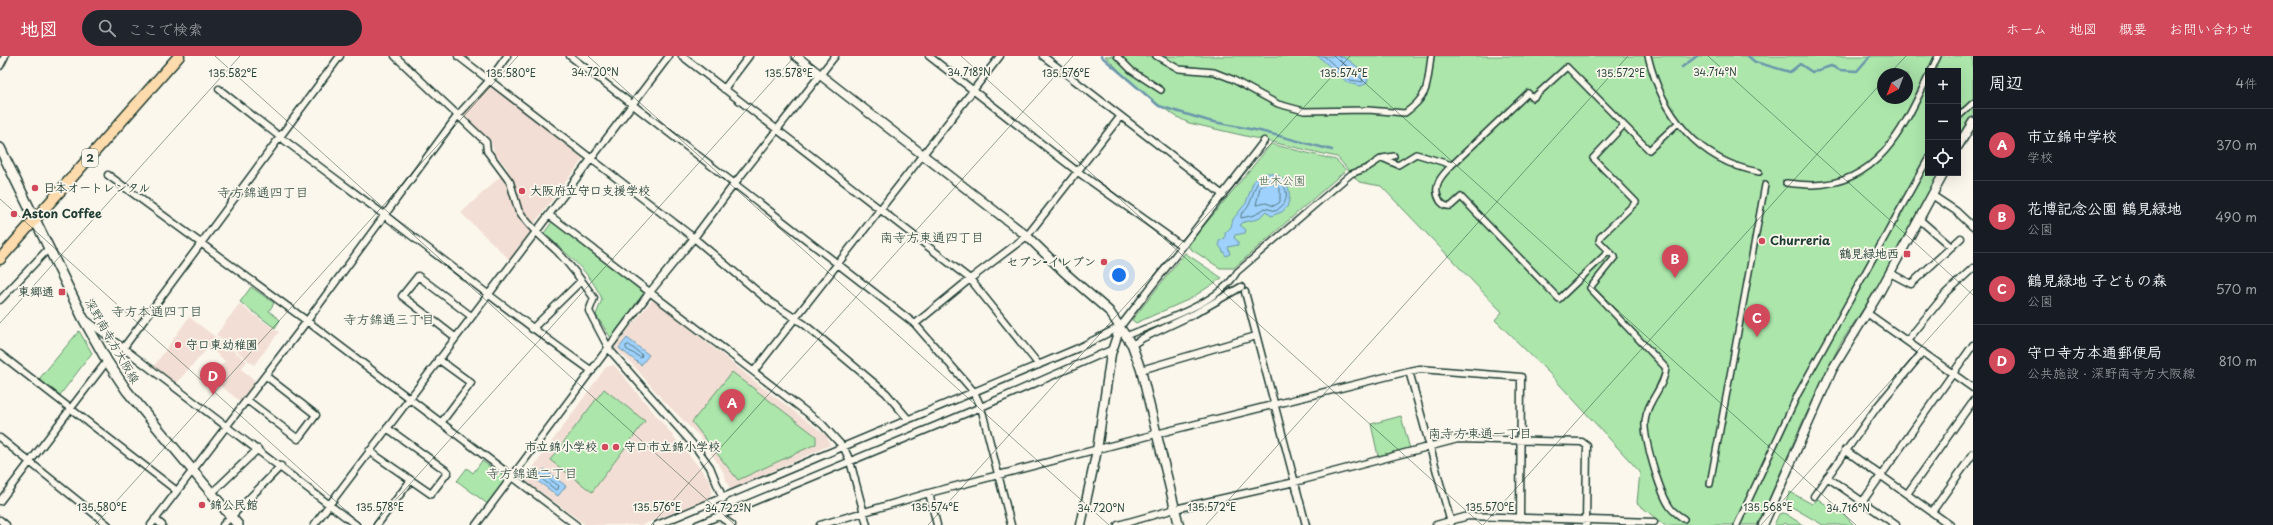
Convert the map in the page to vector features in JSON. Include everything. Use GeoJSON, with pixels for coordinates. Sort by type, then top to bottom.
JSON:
{"type":"FeatureCollection","features":[{"type":"Feature","properties":{"kind":"main road","name":"2"},"geometry":{"type":"LineString","coordinates":[[0,259],[179,56]]}},
{"type":"Feature","properties":{"kind":"main road","name":"深野南寺方大阪線"},"geometry":{"type":"LineString","coordinates":[[0,148],[48,249],[107,361],[127,391],[238,525]]}},
{"type":"Feature","properties":{"kind":"street"},"geometry":{"type":"LineString","coordinates":[[0,66],[5,56]]}},
{"type":"Feature","properties":{"kind":"street"},"geometry":{"type":"LineString","coordinates":[[124,347],[280,139],[340,56]]}},
{"type":"Feature","properties":{"kind":"street"},"geometry":{"type":"LineString","coordinates":[[395,56],[486,142],[487,151],[504,171],[510,182],[519,211],[558,253],[594,298],[589,311],[609,349],[698,449],[710,467],[723,499]]}},
{"type":"Feature","properties":{"kind":"street"},"geometry":{"type":"LineString","coordinates":[[458,56],[694,238],[770,302],[795,318],[886,393],[908,419]]}},
{"type":"Feature","properties":{"kind":"street"},"geometry":{"type":"LineString","coordinates":[[151,525],[266,376],[458,115],[489,81],[507,56]]}},
{"type":"Feature","properties":{"kind":"street"},"geometry":{"type":"LineString","coordinates":[[570,56],[915,324],[974,392],[981,407],[1011,525]]}},
{"type":"Feature","properties":{"kind":"street"},"geometry":{"type":"LineString","coordinates":[[314,525],[330,506],[438,359],[669,56]]}},
{"type":"Feature","properties":{"kind":"street"},"geometry":{"type":"LineString","coordinates":[[682,56],[970,279],[1039,365]]}},
{"type":"Feature","properties":{"kind":"street"},"geometry":{"type":"LineString","coordinates":[[724,89],[749,56]]}},
{"type":"Feature","properties":{"kind":"street"},"geometry":{"type":"LineString","coordinates":[[796,56],[1027,236],[1064,272],[1109,311],[1132,345],[1141,370],[1179,525]]}},
{"type":"Feature","properties":{"kind":"street"},"geometry":{"type":"LineString","coordinates":[[476,525],[609,349],[650,292],[694,238],[735,183],[835,56]]}},
{"type":"Feature","properties":{"kind":"street"},"geometry":{"type":"LineString","coordinates":[[929,56],[1078,172],[1182,246]]}},
{"type":"Feature","properties":{"kind":"street"},"geometry":{"type":"LineString","coordinates":[[754,371],[878,209],[923,155],[1000,56]]}},
{"type":"Feature","properties":{"kind":"street"},"geometry":{"type":"LineString","coordinates":[[1043,56],[1120,117],[1223,195]]}},
{"type":"Feature","properties":{"kind":"street"},"geometry":{"type":"LineString","coordinates":[[1117,56],[1132,71],[1161,90]]}},
{"type":"Feature","properties":{"kind":"street"},"geometry":{"type":"LineString","coordinates":[[1156,56],[1179,70],[1214,72],[1232,79],[1278,104],[1304,112],[1368,110],[1405,113],[1414,106],[1426,91],[1431,56]]}},
{"type":"Feature","properties":{"kind":"street"},"geometry":{"type":"LineString","coordinates":[[1648,56],[1664,103],[1678,124],[1696,143],[1724,162],[1759,172]]}},
{"type":"Feature","properties":{"kind":"street"},"geometry":{"type":"LineString","coordinates":[[1932,68],[1938,56]]}},
{"type":"Feature","properties":{"kind":"street"},"geometry":{"type":"LineString","coordinates":[[1609,251],[1559,299],[1461,197],[1451,206],[1446,206],[1442,203],[1437,194],[1437,185],[1441,177],[1452,165],[1528,93],[1533,98],[1567,67],[1649,150],[1678,124]]}},
{"type":"Feature","properties":{"kind":"street"},"geometry":{"type":"LineString","coordinates":[[1786,183],[1814,185],[1832,182],[1850,176],[1870,165],[1888,150],[1899,135],[1925,83]]}},
{"type":"Feature","properties":{"kind":"street"},"geometry":{"type":"LineString","coordinates":[[219,89],[280,139],[384,215],[532,329],[592,371]]}},
{"type":"Feature","properties":{"kind":"street"},"geometry":{"type":"LineString","coordinates":[[1961,114],[1973,103]]}},
{"type":"Feature","properties":{"kind":"street"},"geometry":{"type":"LineString","coordinates":[[915,324],[970,279],[1027,236],[1120,117]]}},
{"type":"Feature","properties":{"kind":"street"},"geometry":{"type":"LineString","coordinates":[[1961,141],[1973,122]]}},
{"type":"Feature","properties":{"kind":"street"},"geometry":{"type":"LineString","coordinates":[[1624,125],[1593,158],[1636,202],[1600,237],[1599,241],[1615,257],[1590,288],[1666,368],[1665,376],[1652,398],[1645,422],[1650,452],[1663,495],[1671,509],[1684,519]]}},
{"type":"Feature","properties":{"kind":"street"},"geometry":{"type":"LineString","coordinates":[[1081,525],[1097,450],[1113,349],[1120,327],[1264,141]]}},
{"type":"Feature","properties":{"kind":"street"},"geometry":{"type":"LineString","coordinates":[[1382,158],[1398,165],[1411,156],[1418,154],[1452,165]]}},
{"type":"Feature","properties":{"kind":"street"},"geometry":{"type":"LineString","coordinates":[[1126,336],[1189,309],[1218,292],[1233,280],[1237,272],[1350,174],[1367,168],[1382,158],[1394,156]]}},
{"type":"Feature","properties":{"kind":"street"},"geometry":{"type":"LineString","coordinates":[[1737,525],[1798,394],[1925,163]]}},
{"type":"Feature","properties":{"kind":"street"},"geometry":{"type":"LineString","coordinates":[[108,175],[200,244],[307,321],[576,525]]}},
{"type":"Feature","properties":{"kind":"street"},"geometry":{"type":"LineString","coordinates":[[1763,525],[1820,395],[1842,352],[1890,273],[1942,176]]}},
{"type":"Feature","properties":{"kind":"street"},"geometry":{"type":"LineString","coordinates":[[1710,484],[1765,185]]}},
{"type":"Feature","properties":{"kind":"street"},"geometry":{"type":"LineString","coordinates":[[1932,195],[1956,211],[1973,227]]}},
{"type":"Feature","properties":{"kind":"street"},"geometry":{"type":"LineString","coordinates":[[549,215],[822,424],[844,448],[850,461],[867,525]]}},
{"type":"Feature","properties":{"kind":"street"},"geometry":{"type":"LineString","coordinates":[[1919,219],[1951,247]]}},
{"type":"Feature","properties":{"kind":"street"},"geometry":{"type":"LineString","coordinates":[[1890,273],[1911,284],[1961,238]]}},
{"type":"Feature","properties":{"kind":"street"},"geometry":{"type":"LineString","coordinates":[[0,300],[48,249]]}},
{"type":"Feature","properties":{"kind":"street"},"geometry":{"type":"LineString","coordinates":[[1907,341],[1946,292],[1973,268]]}},
{"type":"Feature","properties":{"kind":"street"},"geometry":{"type":"LineString","coordinates":[[455,337],[402,296],[418,276],[471,316]]}},
{"type":"Feature","properties":{"kind":"street"},"geometry":{"type":"LineString","coordinates":[[532,329],[581,281]]}},
{"type":"Feature","properties":{"kind":"street"},"geometry":{"type":"LineString","coordinates":[[1132,345],[1143,338],[1243,290],[1275,404],[1306,525]]}},
{"type":"Feature","properties":{"kind":"street"},"geometry":{"type":"LineString","coordinates":[[1867,313],[1973,388]]}},
{"type":"Feature","properties":{"kind":"street"},"geometry":{"type":"LineString","coordinates":[[83,318],[124,347],[281,466],[356,525]]}},
{"type":"Feature","properties":{"kind":"street"},"geometry":{"type":"LineString","coordinates":[[657,525],[723,499],[844,448],[908,419],[1039,365],[1105,336],[1120,327]]}},
{"type":"Feature","properties":{"kind":"street"},"geometry":{"type":"LineString","coordinates":[[1141,370],[1256,336]]}},
{"type":"Feature","properties":{"kind":"street"},"geometry":{"type":"LineString","coordinates":[[1863,501],[1973,345]]}},
{"type":"Feature","properties":{"kind":"street"},"geometry":{"type":"LineString","coordinates":[[697,525],[981,407],[1113,349]]}},
{"type":"Feature","properties":{"kind":"street"},"geometry":{"type":"LineString","coordinates":[[1814,496],[1845,450],[1923,352]]}},
{"type":"Feature","properties":{"kind":"street"},"geometry":{"type":"LineString","coordinates":[[0,354],[177,491]]}},
{"type":"Feature","properties":{"kind":"street"},"geometry":{"type":"LineString","coordinates":[[438,359],[471,383],[441,423]]}},
{"type":"Feature","properties":{"kind":"street"},"geometry":{"type":"LineString","coordinates":[[0,501],[107,361]]}},
{"type":"Feature","properties":{"kind":"street"},"geometry":{"type":"LineString","coordinates":[[820,525],[929,493],[1156,434],[1420,369],[1521,377],[1520,518]]}},
{"type":"Feature","properties":{"kind":"street"},"geometry":{"type":"LineString","coordinates":[[1409,371],[1431,445],[1451,523]]}},
{"type":"Feature","properties":{"kind":"street"},"geometry":{"type":"LineString","coordinates":[[247,400],[298,439],[316,415],[266,376]]}},
{"type":"Feature","properties":{"kind":"street"},"geometry":{"type":"LineString","coordinates":[[1907,494],[1973,400]]}},
{"type":"Feature","properties":{"kind":"street"},"geometry":{"type":"LineString","coordinates":[[369,452],[431,494],[448,472],[387,428]]}},
{"type":"Feature","properties":{"kind":"street"},"geometry":{"type":"LineString","coordinates":[[0,438],[108,525]]}},
{"type":"Feature","properties":{"kind":"street"},"geometry":{"type":"LineString","coordinates":[[1118,525],[1175,509],[1295,482],[1458,439],[1582,442],[1587,446],[1586,523]]}},
{"type":"Feature","properties":{"kind":"street"},"geometry":{"type":"LineString","coordinates":[[212,493],[258,449]]}},
{"type":"Feature","properties":{"kind":"street"},"geometry":{"type":"LineString","coordinates":[[1845,450],[1950,525]]}},
{"type":"Feature","properties":{"kind":"street"},"geometry":{"type":"LineString","coordinates":[[1932,512],[1973,454]]}},
{"type":"Feature","properties":{"kind":"street"},"geometry":{"type":"LineString","coordinates":[[223,525],[231,515],[281,466]]}},
{"type":"Feature","properties":{"kind":"street"},"geometry":{"type":"LineString","coordinates":[[1827,477],[1896,525]]}},
{"type":"Feature","properties":{"kind":"street"},"geometry":{"type":"LineString","coordinates":[[377,525],[411,480]]}},
{"type":"Feature","properties":{"kind":"street"},"geometry":{"type":"LineString","coordinates":[[929,493],[937,525]]}},
{"type":"Feature","properties":{"kind":"street"},"geometry":{"type":"LineString","coordinates":[[719,516],[732,525]]}},
{"type":"Feature","properties":{"kind":"street"},"geometry":{"type":"LineString","coordinates":[[1436,525],[1451,523],[1468,516],[1586,523],[1654,522]]}},
{"type":"Feature","properties":{"kind":"street"},"geometry":{"type":"LineString","coordinates":[[155,519],[162,525]]}},
{"type":"Feature","properties":{"kind":"street"},"geometry":{"type":"LineString","coordinates":[[0,520],[6,525]]}},
{"type":"Feature","properties":{"kind":"shaded area","name":"大阪府立守口支援学校"},"geometry":{"type":"Polygon","coordinates":[[[487,84],[491,84],[583,156],[583,159],[536,221],[531,235],[511,261],[461,213],[508,169],[495,154],[490,140],[465,116],[465,112],[487,84]]]}},
{"type":"Feature","properties":{"kind":"shaded area"},"geometry":{"type":"Polygon","coordinates":[[[653,299],[771,394],[827,436],[830,445],[730,490],[723,471],[699,436],[663,400],[633,365],[614,347],[653,299]]]}},
{"type":"Feature","properties":{"kind":"shaded area"},"geometry":{"type":"Polygon","coordinates":[[[239,304],[279,332],[254,365],[216,335],[239,304]]]}},
{"type":"Feature","properties":{"kind":"shaded area"},"geometry":{"type":"Polygon","coordinates":[[[189,317],[247,361],[241,369],[256,381],[241,402],[211,378],[225,361],[209,347],[176,383],[154,366],[189,317]]]}},
{"type":"Feature","properties":{"kind":"shaded area","name":"守口市立錦小学校"},"geometry":{"type":"Polygon","coordinates":[[[614,365],[709,479],[712,490],[710,498],[642,525],[586,525],[524,480],[606,367],[614,365]]]}},
{"type":"Feature","properties":{"kind":"green space"},"geometry":{"type":"Polygon","coordinates":[[[1105,56],[1973,56],[1973,116],[1961,133],[1961,68],[1925,68],[1925,176],[1937,176],[1875,291],[1840,344],[1801,425],[1758,525],[1664,525],[1637,503],[1640,472],[1549,373],[1495,320],[1502,312],[1381,186],[1359,182],[1337,157],[1189,123],[1155,102],[1105,56]]]}},
{"type":"Feature","properties":{"kind":"green space","name":"世木公園"},"geometry":{"type":"Polygon","coordinates":[[[1271,144],[1336,160],[1346,170],[1234,268],[1220,268],[1189,248],[1189,244],[1271,144]]]}},
{"type":"Feature","properties":{"kind":"green space"},"geometry":{"type":"Polygon","coordinates":[[[552,222],[590,249],[644,293],[611,338],[596,315],[602,299],[597,289],[577,263],[544,233],[552,222]]]}},
{"type":"Feature","properties":{"kind":"green space"},"geometry":{"type":"Polygon","coordinates":[[[1185,253],[1222,278],[1190,299],[1136,323],[1132,320],[1185,253]]]}},
{"type":"Feature","properties":{"kind":"green space"},"geometry":{"type":"Polygon","coordinates":[[[251,287],[274,303],[269,311],[280,320],[275,328],[240,302],[251,287]]]}},
{"type":"Feature","properties":{"kind":"green space"},"geometry":{"type":"Polygon","coordinates":[[[79,331],[92,353],[60,395],[39,379],[79,331]]]}},
{"type":"Feature","properties":{"kind":"green space"},"geometry":{"type":"Polygon","coordinates":[[[732,372],[816,436],[816,444],[738,480],[692,422],[732,372]]]}},
{"type":"Feature","properties":{"kind":"green space"},"geometry":{"type":"Polygon","coordinates":[[[604,389],[645,421],[592,492],[550,460],[604,389]]]}},
{"type":"Feature","properties":{"kind":"green space"},"geometry":{"type":"Polygon","coordinates":[[[1401,416],[1410,449],[1378,456],[1371,424],[1401,416]]]}},
{"type":"Feature","properties":{"kind":"green space"},"geometry":{"type":"Polygon","coordinates":[[[482,461],[508,479],[489,505],[457,481],[467,468],[473,473],[482,461]]]}},
{"type":"Feature","properties":{"kind":"green space"},"geometry":{"type":"Polygon","coordinates":[[[1790,492],[1812,504],[1818,499],[1828,506],[1831,502],[1854,525],[1823,525],[1785,503],[1790,492]]]}},
{"type":"Feature","properties":{"kind":"green space"},"geometry":{"type":"Polygon","coordinates":[[[1783,513],[1803,525],[1789,525],[1784,523],[1782,525],[1774,525],[1779,514],[1783,513]]]}},
{"type":"Feature","properties":{"kind":"water"},"geometry":{"type":"Polygon","coordinates":[[[1318,56],[1338,56],[1346,59],[1355,65],[1366,76],[1368,80],[1366,84],[1360,86],[1348,83],[1318,56]]]}},
{"type":"Feature","properties":{"kind":"water"},"geometry":{"type":"Polygon","coordinates":[[[1265,173],[1278,175],[1286,183],[1289,194],[1287,207],[1282,212],[1271,216],[1266,211],[1258,219],[1244,222],[1240,225],[1246,230],[1245,233],[1235,235],[1234,238],[1238,241],[1238,245],[1228,247],[1230,254],[1226,256],[1219,245],[1219,241],[1225,238],[1225,233],[1231,227],[1233,219],[1246,203],[1254,180],[1265,173]]]}},
{"type":"Feature","properties":{"kind":"water"},"geometry":{"type":"Polygon","coordinates":[[[627,338],[649,355],[641,365],[619,348],[627,338]]]}},
{"type":"Feature","properties":{"kind":"water"},"geometry":{"type":"Polygon","coordinates":[[[544,469],[566,486],[558,496],[536,480],[544,469]]]}},
{"type":"Feature","properties":{"kind":"waterway"},"geometry":{"type":"LineString","coordinates":[[1101,56],[1159,106],[1209,121],[1260,131],[1332,150]]}},
{"type":"Feature","properties":{"kind":"waterway"},"geometry":{"type":"LineString","coordinates":[[1682,67],[1697,56]]}},
{"type":"Feature","properties":{"kind":"waterway"},"geometry":{"type":"LineString","coordinates":[[1748,56],[1755,62],[1790,72],[1800,64],[1812,72],[1831,66],[1840,70],[1857,71],[1870,56]]}},
{"type":"Feature","properties":{"kind":"place","name":"日本オートレンタル"},"geometry":{"type":"Point","coordinates":[35,188]}},
{"type":"Feature","properties":{"kind":"place","name":"大阪府立守口支援学校"},"geometry":{"type":"Point","coordinates":[522,191]}},
{"type":"Feature","properties":{"kind":"place","name":"Aston Coffee"},"geometry":{"type":"Point","coordinates":[14,214]}},
{"type":"Feature","properties":{"kind":"place","name":"Churreria"},"geometry":{"type":"Point","coordinates":[1762,241]}},
{"type":"Feature","properties":{"kind":"place","name":"鶴見緑地西"},"geometry":{"type":"Point","coordinates":[1907,254]}},
{"type":"Feature","properties":{"kind":"place","name":"セブン-イレブン"},"geometry":{"type":"Point","coordinates":[1104,262]}},
{"type":"Feature","properties":{"kind":"place","name":"花博記念公園 鶴見緑地"},"geometry":{"type":"Point","coordinates":[1675,278]}},
{"type":"Feature","properties":{"kind":"place","name":"東郷通"},"geometry":{"type":"Point","coordinates":[62,292]}},
{"type":"Feature","properties":{"kind":"place","name":"鶴見緑地 子どもの森"},"geometry":{"type":"Point","coordinates":[1757,337]}},
{"type":"Feature","properties":{"kind":"place","name":"守口東幼稚園"},"geometry":{"type":"Point","coordinates":[178,345]}},
{"type":"Feature","properties":{"kind":"place","name":"守口寺方本通郵便局"},"geometry":{"type":"Point","coordinates":[213,395]}},
{"type":"Feature","properties":{"kind":"place","name":"市立錦中学校"},"geometry":{"type":"Point","coordinates":[732,422]}},
{"type":"Feature","properties":{"kind":"place","name":"市立錦小学校"},"geometry":{"type":"Point","coordinates":[605,447]}},
{"type":"Feature","properties":{"kind":"place","name":"守口市立錦小学校"},"geometry":{"type":"Point","coordinates":[616,447]}},
{"type":"Feature","properties":{"kind":"place","name":"錦公民館"},"geometry":{"type":"Point","coordinates":[202,505]}},
{"type":"Feature","properties":{"kind":"district","name":"寺方錦通四丁目"},"geometry":{"type":"Point","coordinates":[263,192]}},
{"type":"Feature","properties":{"kind":"district","name":"南寺方東通四丁目"},"geometry":{"type":"Point","coordinates":[932,237]}},
{"type":"Feature","properties":{"kind":"district","name":"寺方本通四丁目"},"geometry":{"type":"Point","coordinates":[157,311]}},
{"type":"Feature","properties":{"kind":"district","name":"寺方錦通三丁目"},"geometry":{"type":"Point","coordinates":[389,319]}},
{"type":"Feature","properties":{"kind":"district","name":"南寺方東通一丁目"},"geometry":{"type":"Point","coordinates":[1480,433]}},
{"type":"Feature","properties":{"kind":"district","name":"寺方錦通二丁目"},"geometry":{"type":"Point","coordinates":[532,473]}}]}
